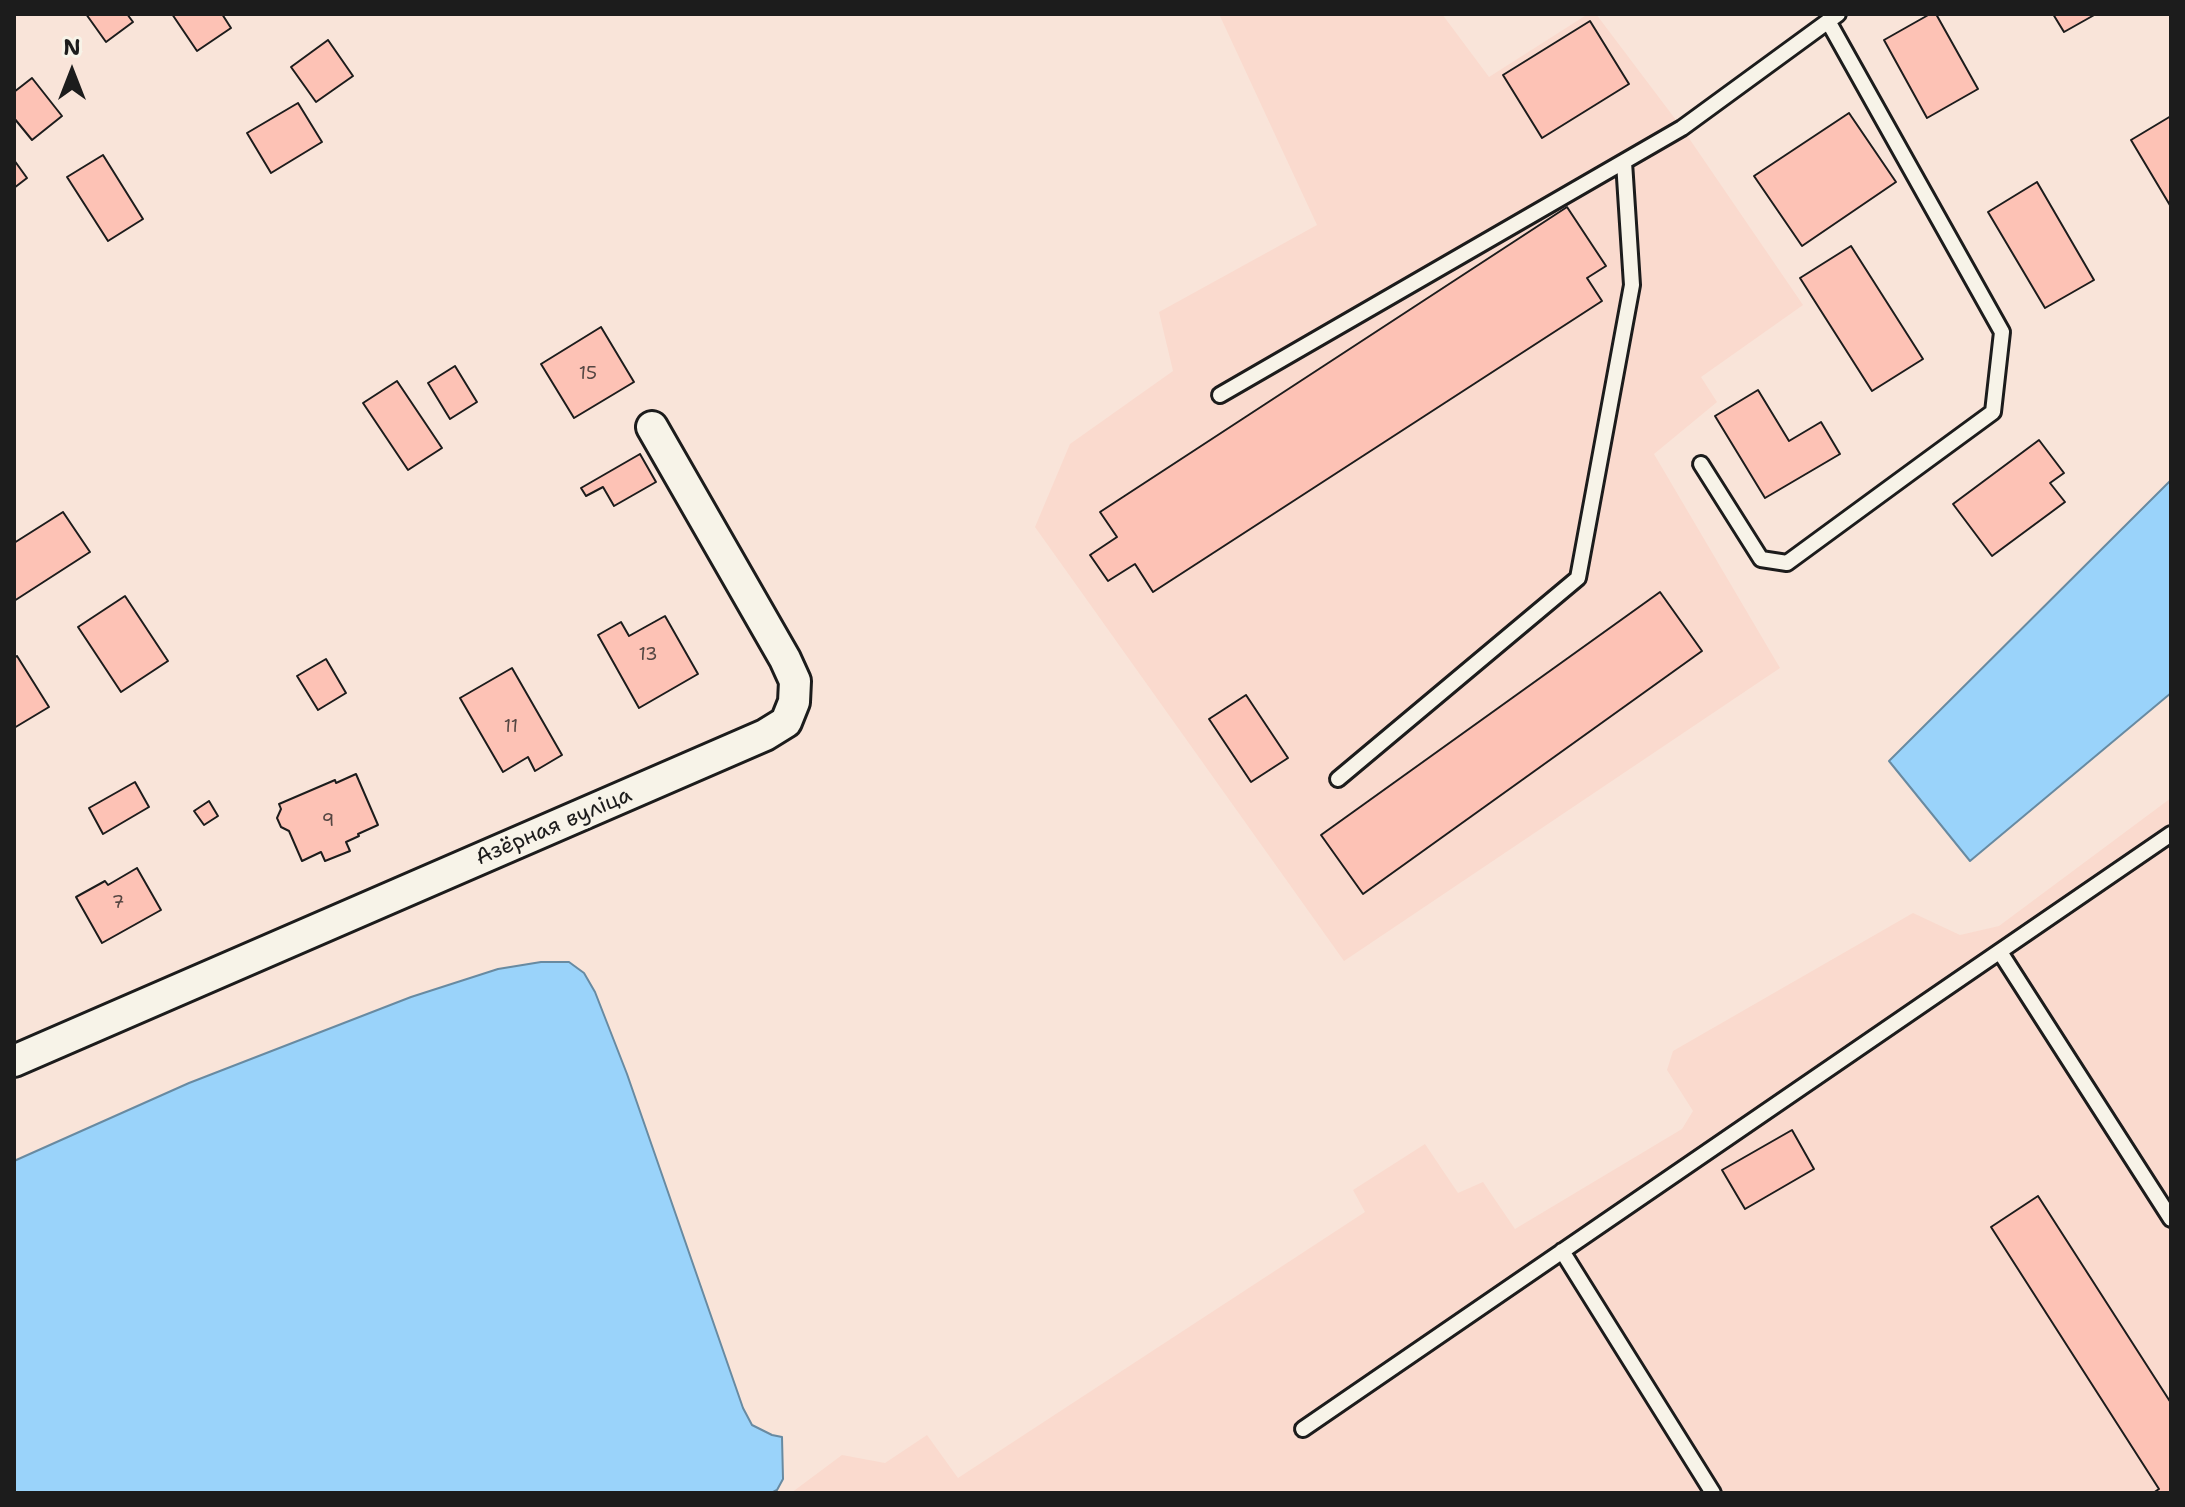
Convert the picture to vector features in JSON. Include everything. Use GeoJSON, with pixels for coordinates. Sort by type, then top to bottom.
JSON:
{"type":"FeatureCollection","features":[{"type":"Feature","properties":{"kind":"street","name":"Азёрная вуліца"},"geometry":{"type":"LineString","coordinates":[[14,1061],[765,735],[786,722],[794,702],[795,681],[652,427]]}},
{"type":"Feature","properties":{"kind":"lane"},"geometry":{"type":"LineString","coordinates":[[1220,395],[1682,128],[1833,17],[2002,332],[1993,412],[1787,563],[1761,559],[1701,464]]}},
{"type":"Feature","properties":{"kind":"lane"},"geometry":{"type":"LineString","coordinates":[[1338,779],[1578,578],[1632,285],[1624,162]]}},
{"type":"Feature","properties":{"kind":"lane"},"geometry":{"type":"LineString","coordinates":[[1303,1429],[2171,834]]}},
{"type":"Feature","properties":{"kind":"lane"},"geometry":{"type":"LineString","coordinates":[[2000,952],[2171,1219]]}},
{"type":"Feature","properties":{"kind":"lane"},"geometry":{"type":"LineString","coordinates":[[1562,1251],[1713,1493]]}},
{"type":"Feature","properties":{"kind":"shaded area"},"geometry":{"type":"Polygon","coordinates":[[[1219,14],[1442,14],[1489,77],[1588,14],[1596,14],[1682,128],[1803,305],[1701,377],[1717,402],[1654,454],[1780,668],[1344,961],[1035,527],[1070,444],[1173,371],[1159,312],[1317,225],[1219,14]]]}},
{"type":"Feature","properties":{"kind":"shaded area"},"geometry":{"type":"Polygon","coordinates":[[[2171,798],[2171,1493],[791,1493],[842,1455],[885,1463],[927,1435],[958,1478],[1365,1212],[1353,1190],[1425,1144],[1458,1193],[1483,1182],[1515,1229],[1682,1129],[1693,1111],[1667,1070],[1673,1051],[1913,913],[1960,935],[1999,926],[2171,798]]]}},
{"type":"Feature","properties":{"kind":"water"},"geometry":{"type":"Polygon","coordinates":[[[2171,480],[2171,693],[1970,861],[1889,761],[2171,480]]]}},
{"type":"Feature","properties":{"kind":"water"},"geometry":{"type":"Polygon","coordinates":[[[541,962],[569,962],[584,973],[595,992],[627,1074],[743,1408],[752,1425],[782,1437],[783,1479],[777,1490],[771,1493],[14,1493],[14,1161],[189,1083],[411,997],[498,969],[541,962]]]}},
{"type":"Feature","properties":{"kind":"building"},"geometry":{"type":"Polygon","coordinates":[[[86,14],[127,14],[133,22],[106,42],[86,14]]]}},
{"type":"Feature","properties":{"kind":"building"},"geometry":{"type":"Polygon","coordinates":[[[172,14],[222,14],[231,28],[197,51],[172,14]]]}},
{"type":"Feature","properties":{"kind":"building"},"geometry":{"type":"Polygon","coordinates":[[[1930,14],[1936,14],[1978,89],[1927,118],[1884,40],[1930,14]]]}},
{"type":"Feature","properties":{"kind":"building"},"geometry":{"type":"Polygon","coordinates":[[[2053,14],[2096,14],[2064,32],[2053,14]]]}},
{"type":"Feature","properties":{"kind":"building"},"geometry":{"type":"Polygon","coordinates":[[[1590,21],[1629,84],[1542,138],[1503,75],[1590,21]]]}},
{"type":"Feature","properties":{"kind":"building"},"geometry":{"type":"Polygon","coordinates":[[[328,40],[353,76],[316,102],[291,67],[328,40]]]}},
{"type":"Feature","properties":{"kind":"building"},"geometry":{"type":"Polygon","coordinates":[[[32,78],[62,116],[32,140],[14,118],[14,92],[32,78]]]}},
{"type":"Feature","properties":{"kind":"building"},"geometry":{"type":"Polygon","coordinates":[[[298,103],[322,142],[271,173],[247,133],[298,103]]]}},
{"type":"Feature","properties":{"kind":"building"},"geometry":{"type":"Polygon","coordinates":[[[1849,113],[1896,182],[1802,246],[1754,176],[1849,113]]]}},
{"type":"Feature","properties":{"kind":"building"},"geometry":{"type":"Polygon","coordinates":[[[2171,116],[2171,207],[2131,140],[2171,116]]]}},
{"type":"Feature","properties":{"kind":"building"},"geometry":{"type":"Polygon","coordinates":[[[103,155],[143,219],[108,241],[67,177],[103,155]]]}},
{"type":"Feature","properties":{"kind":"building"},"geometry":{"type":"Polygon","coordinates":[[[14,160],[27,178],[14,188],[14,160]]]}},
{"type":"Feature","properties":{"kind":"building"},"geometry":{"type":"Polygon","coordinates":[[[2037,182],[2094,280],[2045,308],[1988,212],[2037,182]]]}},
{"type":"Feature","properties":{"kind":"building"},"geometry":{"type":"Polygon","coordinates":[[[1567,207],[1606,266],[1587,278],[1602,301],[1153,592],[1135,564],[1108,581],[1090,555],[1117,537],[1100,512],[1567,207]]]}},
{"type":"Feature","properties":{"kind":"building"},"geometry":{"type":"Polygon","coordinates":[[[1851,246],[1923,359],[1872,391],[1800,278],[1851,246]]]}},
{"type":"Feature","properties":{"kind":"building"},"geometry":{"type":"Polygon","coordinates":[[[601,327],[634,382],[574,418],[541,364],[601,327]]]}},
{"type":"Feature","properties":{"kind":"building"},"geometry":{"type":"Polygon","coordinates":[[[455,366],[477,402],[450,419],[428,383],[455,366]]]}},
{"type":"Feature","properties":{"kind":"building"},"geometry":{"type":"Polygon","coordinates":[[[397,381],[442,448],[408,470],[363,403],[397,381]]]}},
{"type":"Feature","properties":{"kind":"building"},"geometry":{"type":"Polygon","coordinates":[[[1758,390],[1789,441],[1821,422],[1840,454],[1765,498],[1715,416],[1758,390]]]}},
{"type":"Feature","properties":{"kind":"building"},"geometry":{"type":"Polygon","coordinates":[[[2039,440],[2064,473],[2050,483],[2065,502],[1992,556],[1953,504],[2039,440]]]}},
{"type":"Feature","properties":{"kind":"building"},"geometry":{"type":"Polygon","coordinates":[[[640,454],[656,482],[614,506],[603,487],[586,496],[581,488],[640,454]]]}},
{"type":"Feature","properties":{"kind":"building"},"geometry":{"type":"Polygon","coordinates":[[[63,512],[90,552],[14,601],[14,543],[63,512]]]}},
{"type":"Feature","properties":{"kind":"building"},"geometry":{"type":"Polygon","coordinates":[[[1660,592],[1702,651],[1363,894],[1321,835],[1660,592]]]}},
{"type":"Feature","properties":{"kind":"building"},"geometry":{"type":"Polygon","coordinates":[[[125,596],[168,661],[121,692],[78,627],[125,596]]]}},
{"type":"Feature","properties":{"kind":"building"},"geometry":{"type":"Polygon","coordinates":[[[665,616],[698,674],[639,708],[598,635],[621,622],[629,636],[665,616]]]}},
{"type":"Feature","properties":{"kind":"building"},"geometry":{"type":"Polygon","coordinates":[[[17,656],[49,707],[14,728],[14,658],[17,656]]]}},
{"type":"Feature","properties":{"kind":"building"},"geometry":{"type":"Polygon","coordinates":[[[326,659],[346,693],[318,710],[297,676],[326,659]]]}},
{"type":"Feature","properties":{"kind":"building"},"geometry":{"type":"Polygon","coordinates":[[[512,668],[562,755],[535,771],[528,757],[503,772],[460,698],[512,668]]]}},
{"type":"Feature","properties":{"kind":"building"},"geometry":{"type":"Polygon","coordinates":[[[1246,695],[1288,758],[1251,782],[1209,719],[1246,695]]]}},
{"type":"Feature","properties":{"kind":"building"},"geometry":{"type":"Polygon","coordinates":[[[356,774],[378,825],[346,842],[350,851],[325,861],[321,852],[302,861],[289,831],[281,827],[277,818],[281,809],[279,804],[356,774]]]}},
{"type":"Feature","properties":{"kind":"building"},"geometry":{"type":"Polygon","coordinates":[[[135,782],[149,807],[103,834],[89,808],[135,782]]]}},
{"type":"Feature","properties":{"kind":"building"},"geometry":{"type":"Polygon","coordinates":[[[209,801],[218,816],[204,825],[194,811],[209,801]]]}},
{"type":"Feature","properties":{"kind":"building"},"geometry":{"type":"Polygon","coordinates":[[[137,868],[161,910],[102,943],[76,897],[105,881],[108,885],[137,868]]]}},
{"type":"Feature","properties":{"kind":"building"},"geometry":{"type":"Polygon","coordinates":[[[1792,1130],[1814,1169],[1745,1209],[1722,1170],[1792,1130]]]}},
{"type":"Feature","properties":{"kind":"building"},"geometry":{"type":"Polygon","coordinates":[[[2038,1196],[2171,1403],[2171,1493],[2153,1493],[2159,1489],[1991,1227],[2038,1196]]]}}]}
